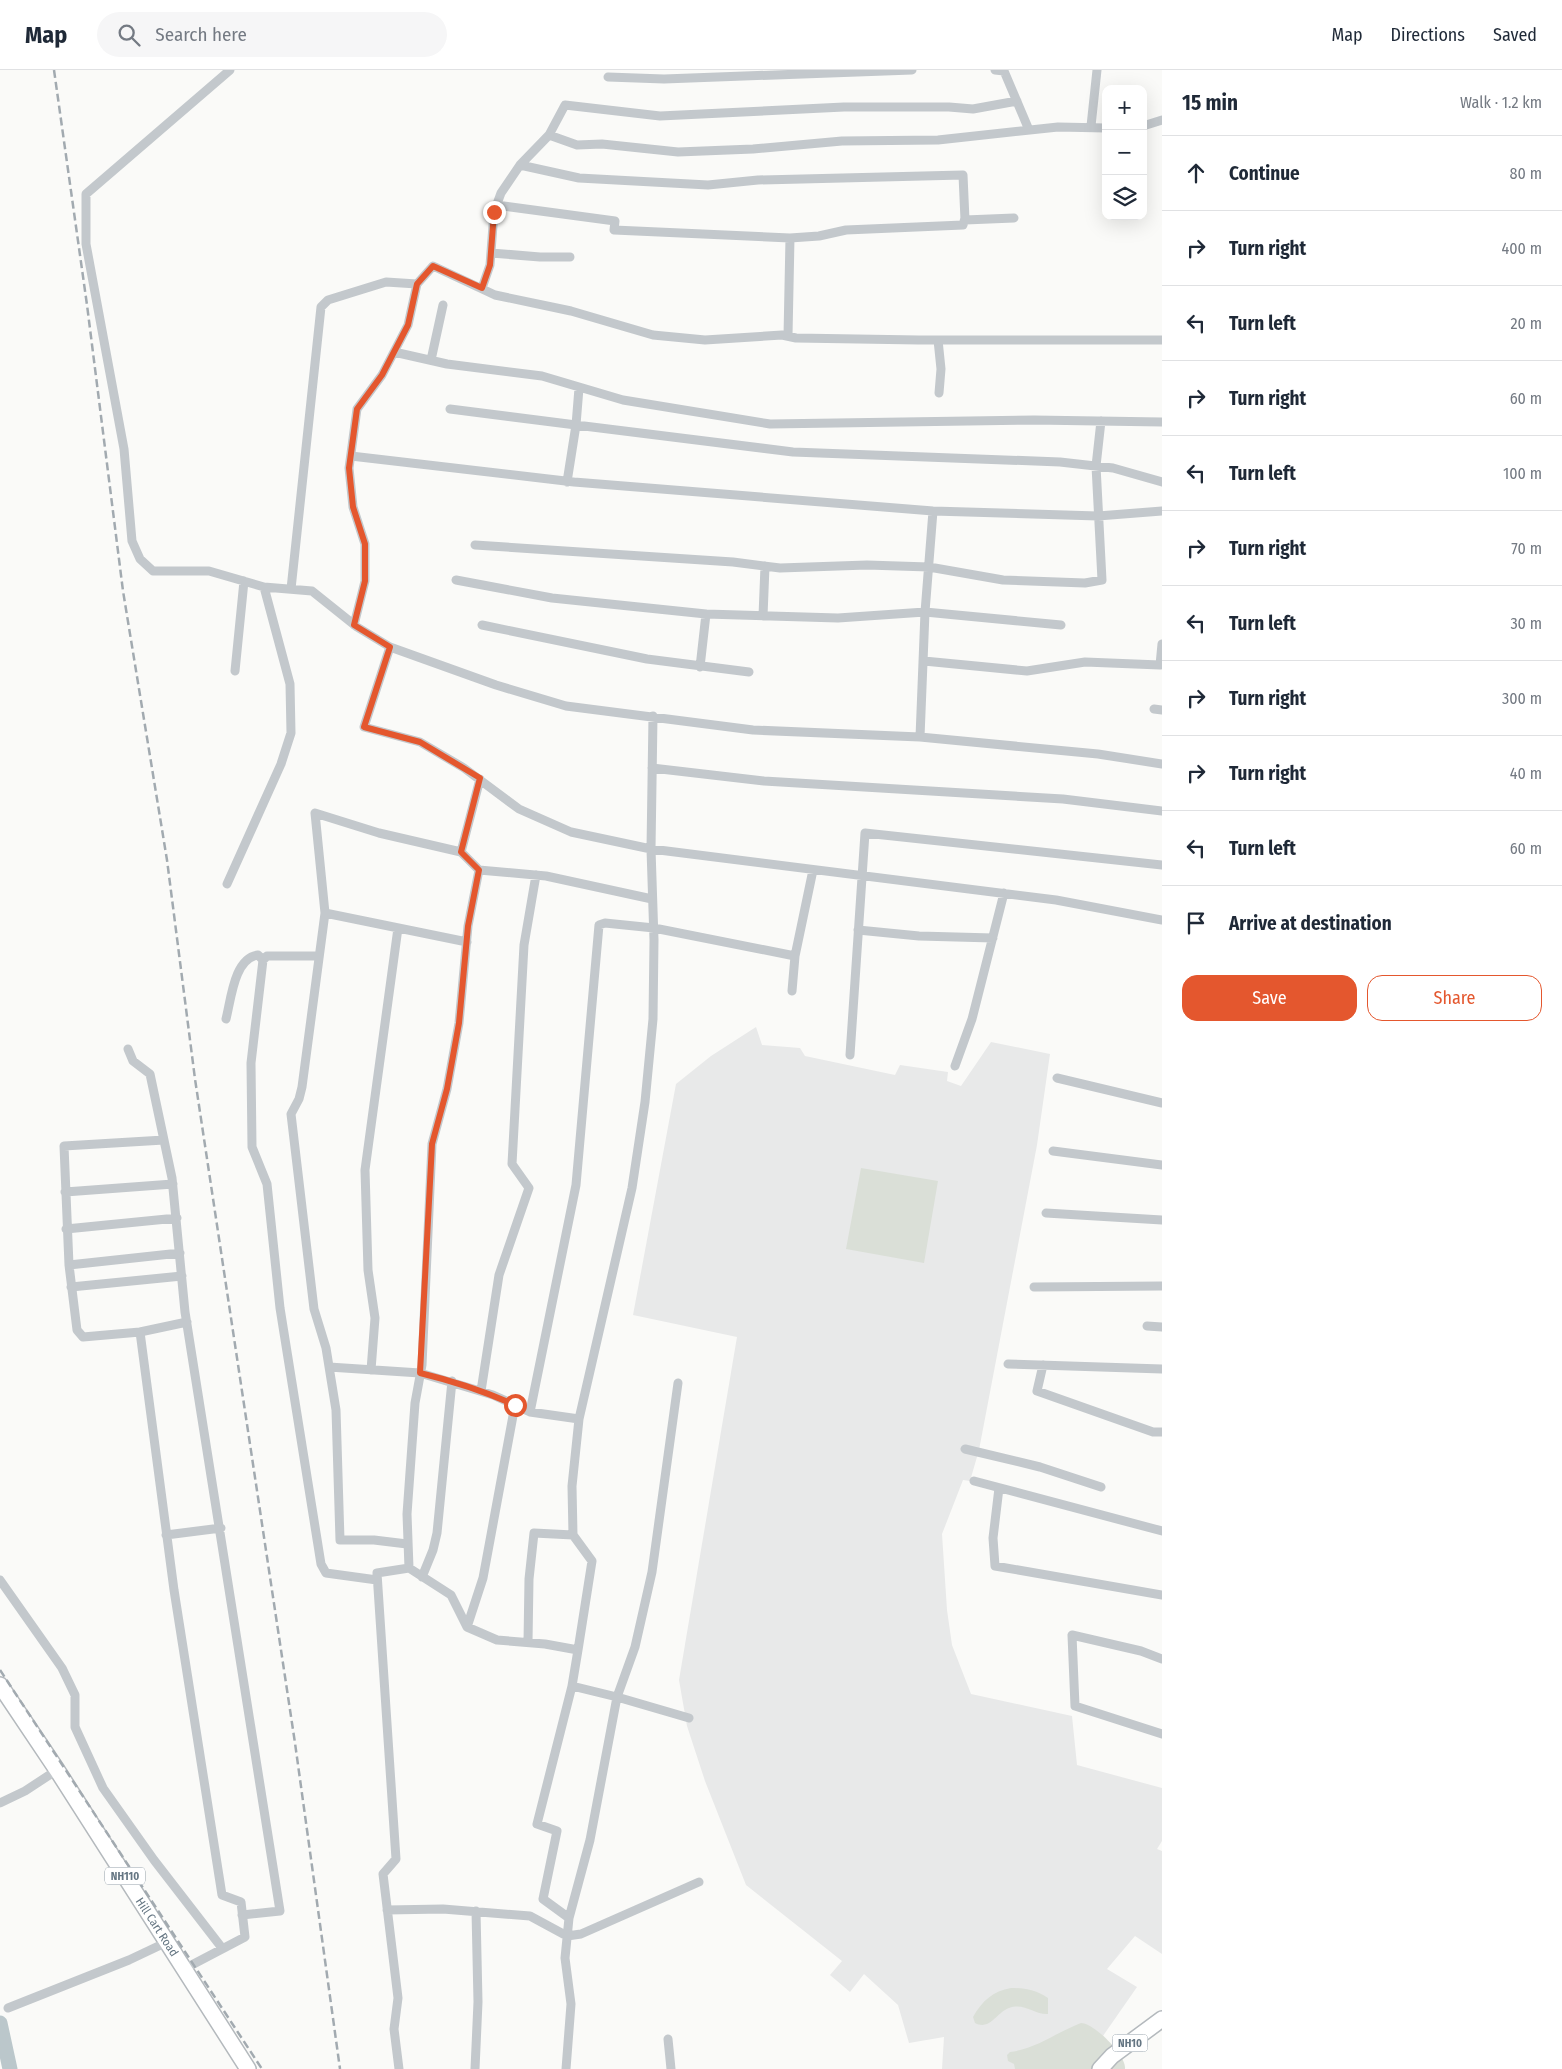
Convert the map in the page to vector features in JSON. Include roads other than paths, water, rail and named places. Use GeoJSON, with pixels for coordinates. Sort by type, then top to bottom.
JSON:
{"type":"FeatureCollection","features":[{"type":"Feature","properties":{"kind":"highway","name":"Hill Cart Road"},"geometry":{"type":"LineString","coordinates":[[0,1685],[57,1770],[248,2069]]}},
{"type":"Feature","properties":{"kind":"highway","name":"NH10"},"geometry":{"type":"LineString","coordinates":[[1100,2069],[1112,2056],[1162,2019]]}},
{"type":"Feature","properties":{"kind":"street"},"geometry":{"type":"LineString","coordinates":[[230,70],[86,194],[86,244],[124,449],[132,541],[140,559],[152,571],[209,571],[264,587],[312,591],[354,625],[390,647],[496,685],[566,706],[753,730],[920,737],[1098,754],[1162,764]]}},
{"type":"Feature","properties":{"kind":"street"},"geometry":{"type":"LineString","coordinates":[[608,77],[664,79],[912,70]]}},
{"type":"Feature","properties":{"kind":"street"},"geometry":{"type":"LineString","coordinates":[[995,70],[1004,71],[1029,130]]}},
{"type":"Feature","properties":{"kind":"street"},"geometry":{"type":"LineString","coordinates":[[1091,126],[1097,70]]}},
{"type":"Feature","properties":{"kind":"street"},"geometry":{"type":"LineString","coordinates":[[482,288],[490,265],[496,205],[500,193],[520,165],[549,135],[566,105],[660,116],[844,107],[949,107],[973,109],[1017,101]]}},
{"type":"Feature","properties":{"kind":"street"},"geometry":{"type":"LineString","coordinates":[[1147,125],[1162,120]]}},
{"type":"Feature","properties":{"kind":"street"},"geometry":{"type":"LineString","coordinates":[[549,135],[577,145],[602,144],[678,152],[753,149],[842,141],[938,140],[1029,130],[1091,126],[1102,127]]}},
{"type":"Feature","properties":{"kind":"street"},"geometry":{"type":"LineString","coordinates":[[496,205],[615,221],[614,230],[790,238],[819,236],[846,230],[963,225],[965,218],[963,175],[758,180],[708,185],[579,178],[520,165]]}},
{"type":"Feature","properties":{"kind":"street"},"geometry":{"type":"LineString","coordinates":[[965,218],[966,220],[1014,218]]}},
{"type":"Feature","properties":{"kind":"street"},"geometry":{"type":"LineString","coordinates":[[788,336],[790,238]]}},
{"type":"Feature","properties":{"kind":"street"},"geometry":{"type":"LineString","coordinates":[[491,252],[540,257],[570,257]]}},
{"type":"Feature","properties":{"kind":"street"},"geometry":{"type":"LineString","coordinates":[[354,625],[365,581],[365,544],[353,507],[349,468],[357,409],[382,375],[408,325],[417,284],[433,266],[495,294],[571,311],[653,335],[705,340],[788,336],[938,340],[1162,340]]}},
{"type":"Feature","properties":{"kind":"street"},"geometry":{"type":"LineString","coordinates":[[291,589],[321,307],[328,300],[386,282],[417,284]]}},
{"type":"Feature","properties":{"kind":"street"},"geometry":{"type":"LineString","coordinates":[[431,360],[443,305]]}},
{"type":"Feature","properties":{"kind":"street"},"geometry":{"type":"LineString","coordinates":[[938,340],[941,369],[939,393]]}},
{"type":"Feature","properties":{"kind":"street"},"geometry":{"type":"LineString","coordinates":[[394,352],[431,360],[542,376],[623,400],[770,424],[1162,422]]}},
{"type":"Feature","properties":{"kind":"street"},"geometry":{"type":"LineString","coordinates":[[567,482],[576,425],[579,388]]}},
{"type":"Feature","properties":{"kind":"street"},"geometry":{"type":"LineString","coordinates":[[450,409],[793,452],[1060,462],[1113,468],[1162,482]]}},
{"type":"Feature","properties":{"kind":"street"},"geometry":{"type":"LineString","coordinates":[[475,545],[765,566],[929,567],[1003,580],[1085,583],[1102,580],[1096,466],[1101,421]]}},
{"type":"Feature","properties":{"kind":"street"},"geometry":{"type":"LineString","coordinates":[[351,456],[567,482],[933,511],[1098,516],[1162,511]]}},
{"type":"Feature","properties":{"kind":"street"},"geometry":{"type":"LineString","coordinates":[[920,737],[925,612],[933,511]]}},
{"type":"Feature","properties":{"kind":"street"},"geometry":{"type":"LineString","coordinates":[[763,616],[765,566]]}},
{"type":"Feature","properties":{"kind":"street"},"geometry":{"type":"LineString","coordinates":[[456,580],[552,598],[706,614],[838,618],[925,612],[1062,625]]}},
{"type":"Feature","properties":{"kind":"street"},"geometry":{"type":"LineString","coordinates":[[235,671],[244,581]]}},
{"type":"Feature","properties":{"kind":"street"},"geometry":{"type":"LineString","coordinates":[[227,884],[281,764],[291,734],[290,684],[264,587]]}},
{"type":"Feature","properties":{"kind":"street"},"geometry":{"type":"LineString","coordinates":[[700,667],[706,614]]}},
{"type":"Feature","properties":{"kind":"street"},"geometry":{"type":"LineString","coordinates":[[482,625],[647,659],[749,672]]}},
{"type":"Feature","properties":{"kind":"street"},"geometry":{"type":"LineString","coordinates":[[924,660],[1027,671],[1085,662],[1160,666],[1162,644]]}},
{"type":"Feature","properties":{"kind":"street"},"geometry":{"type":"LineString","coordinates":[[390,647],[364,727],[420,742],[480,778],[519,809],[571,832],[651,849],[1056,900],[1162,920]]}},
{"type":"Feature","properties":{"kind":"street"},"geometry":{"type":"LineString","coordinates":[[569,1918],[544,1899],[557,1831],[538,1824],[572,1686],[592,1561],[573,1535],[572,1486],[579,1418],[630,1197],[645,1102],[653,1019],[654,928],[651,849],[653,716]]}},
{"type":"Feature","properties":{"kind":"street"},"geometry":{"type":"LineString","coordinates":[[652,768],[764,781],[1063,800],[1162,811]]}},
{"type":"Feature","properties":{"kind":"street"},"geometry":{"type":"LineString","coordinates":[[461,852],[480,778]]}},
{"type":"Feature","properties":{"kind":"street"},"geometry":{"type":"LineString","coordinates":[[407,1544],[374,1540],[340,1540],[336,1410],[329,1368],[314,1309],[291,1114],[299,1099],[302,1087],[325,913],[315,812],[379,833],[461,852],[479,870],[536,875],[652,898]]}},
{"type":"Feature","properties":{"kind":"street"},"geometry":{"type":"LineString","coordinates":[[850,1055],[865,833],[1162,865]]}},
{"type":"Feature","properties":{"kind":"street"},"geometry":{"type":"LineString","coordinates":[[409,1568],[407,1544],[415,1403],[420,1373],[432,1144],[447,1089],[459,1023],[467,942],[479,870]]}},
{"type":"Feature","properties":{"kind":"street"},"geometry":{"type":"LineString","coordinates":[[792,991],[795,956],[812,870]]}},
{"type":"Feature","properties":{"kind":"street"},"geometry":{"type":"LineString","coordinates":[[481,1391],[499,1275],[529,1188],[512,1164],[524,945],[536,875]]}},
{"type":"Feature","properties":{"kind":"street"},"geometry":{"type":"LineString","coordinates":[[955,1066],[972,1019],[1004,893]]}},
{"type":"Feature","properties":{"kind":"street"},"geometry":{"type":"LineString","coordinates":[[325,913],[467,942]]}},
{"type":"Feature","properties":{"kind":"street"},"geometry":{"type":"LineString","coordinates":[[530,1412],[576,1185],[599,925],[654,928],[795,956]]}},
{"type":"Feature","properties":{"kind":"street"},"geometry":{"type":"LineString","coordinates":[[371,1370],[375,1318],[368,1270],[365,1170],[398,928]]}},
{"type":"Feature","properties":{"kind":"street"},"geometry":{"type":"LineString","coordinates":[[858,930],[919,936],[993,938]]}},
{"type":"Feature","properties":{"kind":"street"},"geometry":{"type":"LineString","coordinates":[[226,1020],[234,986],[243,963],[248,957],[258,955],[263,960]]}},
{"type":"Feature","properties":{"kind":"street"},"geometry":{"type":"LineString","coordinates":[[319,956],[267,956],[263,960],[251,1063],[252,1147],[267,1184],[280,1308],[321,1564],[326,1573],[334,1576],[377,1580]]}},
{"type":"Feature","properties":{"kind":"street"},"geometry":{"type":"LineString","coordinates":[[128,1049],[133,1061],[150,1074],[172,1184],[187,1322],[280,1911],[242,1915]]}},
{"type":"Feature","properties":{"kind":"street"},"geometry":{"type":"LineString","coordinates":[[1057,1078],[1162,1103]]}},
{"type":"Feature","properties":{"kind":"street"},"geometry":{"type":"LineString","coordinates":[[164,1140],[64,1146],[66,1229],[74,1321],[79,1335],[83,1337],[140,1332],[187,1322]]}},
{"type":"Feature","properties":{"kind":"street"},"geometry":{"type":"LineString","coordinates":[[1052,1151],[1162,1165]]}},
{"type":"Feature","properties":{"kind":"street"},"geometry":{"type":"LineString","coordinates":[[65,1192],[172,1184]]}},
{"type":"Feature","properties":{"kind":"street"},"geometry":{"type":"LineString","coordinates":[[1046,1213],[1162,1220]]}},
{"type":"Feature","properties":{"kind":"street"},"geometry":{"type":"LineString","coordinates":[[66,1229],[176,1218]]}},
{"type":"Feature","properties":{"kind":"street"},"geometry":{"type":"LineString","coordinates":[[69,1265],[180,1253]]}},
{"type":"Feature","properties":{"kind":"street"},"geometry":{"type":"LineString","coordinates":[[71,1287],[182,1276]]}},
{"type":"Feature","properties":{"kind":"street"},"geometry":{"type":"LineString","coordinates":[[1034,1287],[1162,1286]]}},
{"type":"Feature","properties":{"kind":"street"},"geometry":{"type":"LineString","coordinates":[[1147,1326],[1162,1327]]}},
{"type":"Feature","properties":{"kind":"street"},"geometry":{"type":"LineString","coordinates":[[140,1332],[166,1535],[222,1895],[241,1902],[245,1937],[184,1968]]}},
{"type":"Feature","properties":{"kind":"street"},"geometry":{"type":"LineString","coordinates":[[1008,1364],[1162,1369]]}},
{"type":"Feature","properties":{"kind":"street"},"geometry":{"type":"LineString","coordinates":[[1043,1365],[1038,1391],[1153,1432],[1162,1432]]}},
{"type":"Feature","properties":{"kind":"street"},"geometry":{"type":"LineString","coordinates":[[329,1368],[420,1373],[481,1391],[530,1412],[579,1418]]}},
{"type":"Feature","properties":{"kind":"street"},"geometry":{"type":"LineString","coordinates":[[422,1577],[434,1550],[438,1533],[452,1381]]}},
{"type":"Feature","properties":{"kind":"street"},"geometry":{"type":"LineString","coordinates":[[566,2069],[571,2004],[565,1958],[569,1918],[590,1840],[617,1697],[635,1647],[652,1572],[678,1383]]}},
{"type":"Feature","properties":{"kind":"street"},"geometry":{"type":"LineString","coordinates":[[467,1627],[483,1578],[515,1405]]}},
{"type":"Feature","properties":{"kind":"street"},"geometry":{"type":"LineString","coordinates":[[965,1450],[1040,1467],[1100,1487]]}},
{"type":"Feature","properties":{"kind":"street"},"geometry":{"type":"LineString","coordinates":[[974,1481],[1162,1531]]}},
{"type":"Feature","properties":{"kind":"street"},"geometry":{"type":"LineString","coordinates":[[999,1488],[993,1538],[995,1566],[1162,1595]]}},
{"type":"Feature","properties":{"kind":"street"},"geometry":{"type":"LineString","coordinates":[[166,1535],[220,1528]]}},
{"type":"Feature","properties":{"kind":"street"},"geometry":{"type":"LineString","coordinates":[[528,1642],[529,1579],[534,1533],[573,1535]]}},
{"type":"Feature","properties":{"kind":"street"},"geometry":{"type":"LineString","coordinates":[[399,2069],[394,2029],[398,1998],[383,1874],[396,1859],[377,1573],[409,1568],[451,1595],[467,1627],[496,1640],[528,1642],[578,1650]]}},
{"type":"Feature","properties":{"kind":"street"},"geometry":{"type":"LineString","coordinates":[[0,1580],[62,1668],[75,1695],[74,1727],[103,1788],[154,1860],[222,1948]]}},
{"type":"Feature","properties":{"kind":"street"},"geometry":{"type":"LineString","coordinates":[[1162,1659],[1141,1651],[1072,1635],[1075,1706],[1162,1734]]}},
{"type":"Feature","properties":{"kind":"street"},"geometry":{"type":"LineString","coordinates":[[572,1686],[690,1718]]}},
{"type":"Feature","properties":{"kind":"street"},"geometry":{"type":"LineString","coordinates":[[0,1803],[25,1791],[57,1770]]}},
{"type":"Feature","properties":{"kind":"street"},"geometry":{"type":"LineString","coordinates":[[387,1910],[443,1908],[530,1916],[567,1936],[581,1934],[698,1882]]}},
{"type":"Feature","properties":{"kind":"street"},"geometry":{"type":"LineString","coordinates":[[475,2069],[478,2002],[476,1911]]}},
{"type":"Feature","properties":{"kind":"street"},"geometry":{"type":"LineString","coordinates":[[8,2008],[129,1960],[167,1942]]}},
{"type":"Feature","properties":{"kind":"street"},"geometry":{"type":"LineString","coordinates":[[668,2039],[671,2069]]}},
{"type":"Feature","properties":{"kind":"waterway"},"geometry":{"type":"LineString","coordinates":[[0,2023],[10,2069]]}},
{"type":"Feature","properties":{"kind":"railway"},"geometry":{"type":"LineString","coordinates":[[54,70],[87,305],[123,591],[167,860],[195,1079],[295,1743],[340,2069]]}},
{"type":"Feature","properties":{"kind":"railway"},"geometry":{"type":"LineString","coordinates":[[0,1670],[262,2069]]}}]}
